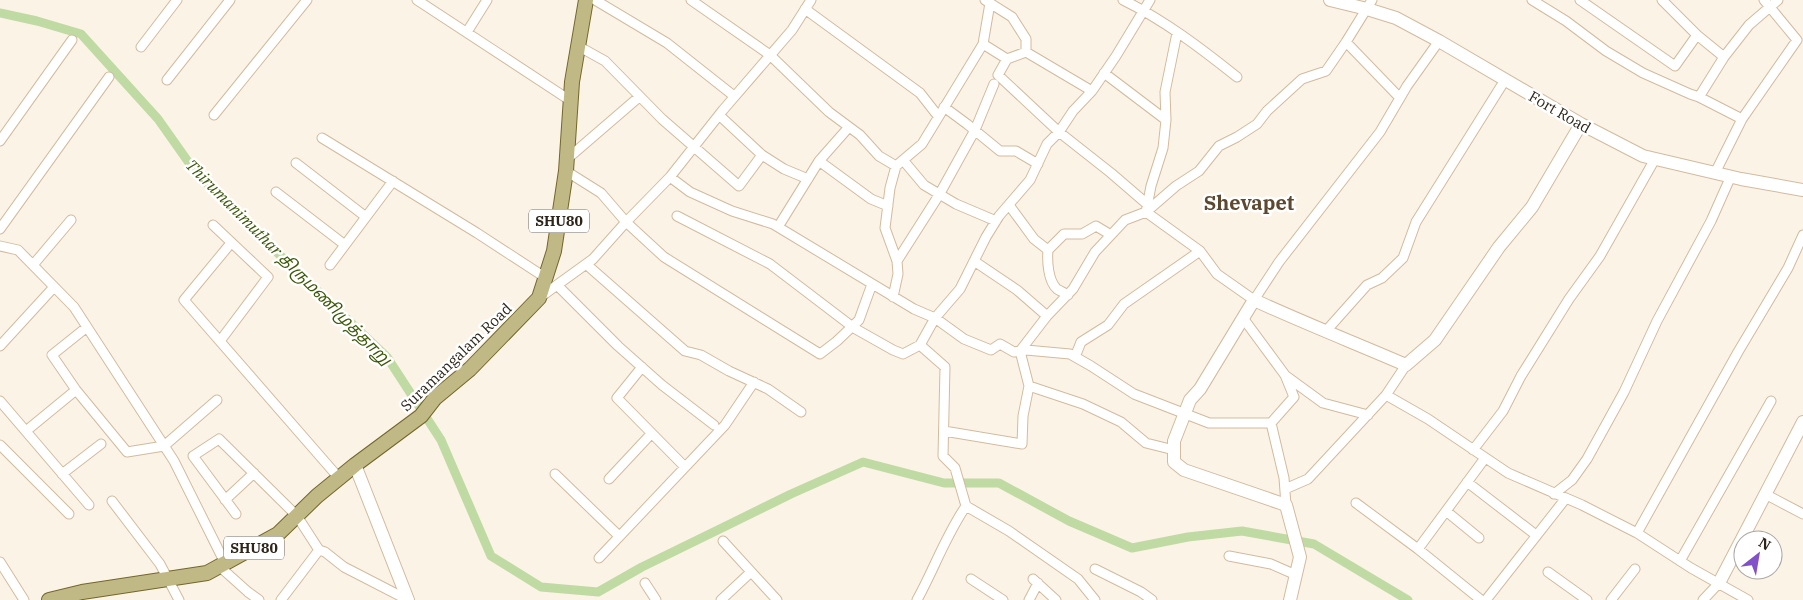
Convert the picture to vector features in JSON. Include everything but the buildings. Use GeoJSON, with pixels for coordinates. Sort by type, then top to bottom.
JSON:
{"type":"FeatureCollection","features":[{"type":"Feature","properties":{"kind":"main road","name":"Suramangalam Road"},"geometry":{"type":"LineString","coordinates":[[49,600],[82,592],[207,573],[278,534],[355,464],[421,416],[435,398],[470,369],[539,298],[551,282],[567,165],[572,82],[586,0]]}},
{"type":"Feature","properties":{"kind":"street"},"geometry":{"type":"LineString","coordinates":[[141,47],[177,0]]}},
{"type":"Feature","properties":{"kind":"street"},"geometry":{"type":"LineString","coordinates":[[167,80],[230,0]]}},
{"type":"Feature","properties":{"kind":"street"},"geometry":{"type":"LineString","coordinates":[[214,115],[307,0]]}},
{"type":"Feature","properties":{"kind":"street"},"geometry":{"type":"LineString","coordinates":[[417,0],[570,101]]}},
{"type":"Feature","properties":{"kind":"street"},"geometry":{"type":"LineString","coordinates":[[467,32],[487,0]]}},
{"type":"Feature","properties":{"kind":"street"},"geometry":{"type":"LineString","coordinates":[[595,0],[667,42],[734,96]]}},
{"type":"Feature","properties":{"kind":"street"},"geometry":{"type":"LineString","coordinates":[[691,0],[770,55],[829,112],[860,135],[879,156],[899,163],[924,186],[939,195],[996,221]]}},
{"type":"Feature","properties":{"kind":"street"},"geometry":{"type":"LineString","coordinates":[[551,282],[593,259],[670,176],[734,96],[792,30],[811,0]]}},
{"type":"Feature","properties":{"kind":"street"},"geometry":{"type":"LineString","coordinates":[[1123,0],[1144,10],[1217,61],[1237,78]]}},
{"type":"Feature","properties":{"kind":"street"},"geometry":{"type":"LineString","coordinates":[[677,216],[770,264],[852,327],[903,354],[920,345],[935,318],[960,289],[996,221],[1030,180],[1047,144],[1059,132],[1073,111],[1092,92],[1150,0]]}},
{"type":"Feature","properties":{"kind":"street"},"geometry":{"type":"LineString","coordinates":[[1532,0],[1606,51],[1642,73],[1699,97],[1742,119]]}},
{"type":"Feature","properties":{"kind":"street"},"geometry":{"type":"LineString","coordinates":[[1580,0],[1675,66],[1697,35]]}},
{"type":"Feature","properties":{"kind":"street"},"geometry":{"type":"LineString","coordinates":[[1662,0],[1697,35],[1724,57]]}},
{"type":"Feature","properties":{"kind":"street"},"geometry":{"type":"LineString","coordinates":[[1699,97],[1724,57],[1749,25],[1767,3],[1778,0]]}},
{"type":"Feature","properties":{"kind":"street","name":"Fort Road"},"geometry":{"type":"LineString","coordinates":[[1336,1],[1369,4],[1438,41],[1581,124],[1643,156],[1731,176],[1802,188]]}},
{"type":"Feature","properties":{"kind":"street"},"geometry":{"type":"LineString","coordinates":[[893,297],[898,274],[897,261],[885,228],[890,188],[899,163],[922,144],[983,44],[988,2],[1012,17],[1026,39],[1026,52]]}},
{"type":"Feature","properties":{"kind":"street"},"geometry":{"type":"LineString","coordinates":[[1715,172],[1742,119],[1797,40],[1767,3]]}},
{"type":"Feature","properties":{"kind":"street"},"geometry":{"type":"LineString","coordinates":[[1020,351],[1047,316],[1068,295],[1083,274],[1095,252],[1125,220],[1147,208],[1199,171],[1219,146],[1257,124],[1267,111],[1302,79],[1326,70],[1369,4]]}},
{"type":"Feature","properties":{"kind":"street"},"geometry":{"type":"LineString","coordinates":[[805,9],[920,93],[938,116]]}},
{"type":"Feature","properties":{"kind":"street"},"geometry":{"type":"LineString","coordinates":[[1147,208],[1163,148],[1166,120],[1165,92],[1176,33]]}},
{"type":"Feature","properties":{"kind":"street"},"geometry":{"type":"LineString","coordinates":[[0,141],[72,40]]}},
{"type":"Feature","properties":{"kind":"street"},"geometry":{"type":"LineString","coordinates":[[1286,505],[1184,470],[1174,462],[1174,441],[1190,400],[1200,389],[1279,262],[1380,132],[1438,41]]}},
{"type":"Feature","properties":{"kind":"street"},"geometry":{"type":"LineString","coordinates":[[1346,42],[1400,98]]}},
{"type":"Feature","properties":{"kind":"street"},"geometry":{"type":"LineString","coordinates":[[983,44],[1008,59]]}},
{"type":"Feature","properties":{"kind":"street"},"geometry":{"type":"LineString","coordinates":[[578,46],[605,61],[662,119],[739,186],[762,155]]}},
{"type":"Feature","properties":{"kind":"street"},"geometry":{"type":"LineString","coordinates":[[1026,52],[1008,59],[998,75],[1059,132],[1111,173],[1147,208],[1200,251],[1217,274],[1254,300],[1307,325],[1406,364]]}},
{"type":"Feature","properties":{"kind":"street"},"geometry":{"type":"LineString","coordinates":[[1026,52],[1092,92]]}},
{"type":"Feature","properties":{"kind":"street"},"geometry":{"type":"LineString","coordinates":[[1104,73],[1166,120]]}},
{"type":"Feature","properties":{"kind":"street"},"geometry":{"type":"LineString","coordinates":[[0,229],[109,77]]}},
{"type":"Feature","properties":{"kind":"street"},"geometry":{"type":"LineString","coordinates":[[1326,331],[1367,285],[1382,278],[1403,258],[1416,222],[1505,80]]}},
{"type":"Feature","properties":{"kind":"street"},"geometry":{"type":"LineString","coordinates":[[897,261],[939,195],[975,130],[994,84]]}},
{"type":"Feature","properties":{"kind":"street"},"geometry":{"type":"LineString","coordinates":[[639,97],[567,165],[601,193],[626,222],[664,257],[820,354],[859,320],[872,284]]}},
{"type":"Feature","properties":{"kind":"street"},"geometry":{"type":"LineString","coordinates":[[944,107],[1000,152],[1016,151],[1038,164]]}},
{"type":"Feature","properties":{"kind":"street"},"geometry":{"type":"LineString","coordinates":[[719,115],[762,155],[784,169],[808,179]]}},
{"type":"Feature","properties":{"kind":"street"},"geometry":{"type":"LineString","coordinates":[[1285,490],[1308,479],[1386,395],[1406,364],[1434,340],[1499,247],[1532,207],[1581,124]]}},
{"type":"Feature","properties":{"kind":"street"},"geometry":{"type":"LineString","coordinates":[[778,227],[819,161],[849,127]]}},
{"type":"Feature","properties":{"kind":"street"},"geometry":{"type":"LineString","coordinates":[[322,138],[551,282],[618,346],[714,425]]}},
{"type":"Feature","properties":{"kind":"street"},"geometry":{"type":"LineString","coordinates":[[1473,450],[1502,411],[1521,376],[1600,256],[1655,158]]}},
{"type":"Feature","properties":{"kind":"street"},"geometry":{"type":"LineString","coordinates":[[819,161],[871,199],[888,206]]}},
{"type":"Feature","properties":{"kind":"street"},"geometry":{"type":"LineString","coordinates":[[296,163],[366,217]]}},
{"type":"Feature","properties":{"kind":"street"},"geometry":{"type":"LineString","coordinates":[[670,176],[690,192],[732,211],[778,227],[893,297],[935,318],[964,339],[991,350],[1000,344],[1014,352],[1026,350],[1070,354],[1134,394],[1209,424],[1271,423],[1294,398],[1285,375],[1243,318]]}},
{"type":"Feature","properties":{"kind":"street"},"geometry":{"type":"LineString","coordinates":[[1554,494],[1572,480],[1587,459],[1624,392],[1657,321],[1711,221],[1731,176]]}},
{"type":"Feature","properties":{"kind":"street"},"geometry":{"type":"LineString","coordinates":[[330,265],[393,181]]}},
{"type":"Feature","properties":{"kind":"street"},"geometry":{"type":"LineString","coordinates":[[276,192],[345,245]]}},
{"type":"Feature","properties":{"kind":"street"},"geometry":{"type":"LineString","coordinates":[[1009,205],[1034,239],[1048,250]]}},
{"type":"Feature","properties":{"kind":"street"},"geometry":{"type":"LineString","coordinates":[[33,265],[71,220]]}},
{"type":"Feature","properties":{"kind":"street"},"geometry":{"type":"LineString","coordinates":[[213,226],[268,277],[220,341]]}},
{"type":"Feature","properties":{"kind":"street"},"geometry":{"type":"LineString","coordinates":[[1068,295],[1056,288],[1050,274],[1047,259],[1048,250],[1064,234],[1082,234],[1096,226],[1111,235]]}},
{"type":"Feature","properties":{"kind":"street"},"geometry":{"type":"LineString","coordinates":[[1637,533],[1738,352],[1788,268],[1803,235]]}},
{"type":"Feature","properties":{"kind":"street"},"geometry":{"type":"LineString","coordinates":[[231,242],[184,300],[339,478]]}},
{"type":"Feature","properties":{"kind":"street"},"geometry":{"type":"LineString","coordinates":[[0,246],[18,250],[74,307],[174,461],[222,564],[248,592],[259,600]]}},
{"type":"Feature","properties":{"kind":"street"},"geometry":{"type":"LineString","coordinates":[[1075,357],[1081,342],[1108,325],[1124,304],[1200,251]]}},
{"type":"Feature","properties":{"kind":"street"},"geometry":{"type":"LineString","coordinates":[[974,261],[1017,290],[1047,316]]}},
{"type":"Feature","properties":{"kind":"street"},"geometry":{"type":"LineString","coordinates":[[586,264],[685,351],[701,355],[729,371],[768,389],[801,412]]}},
{"type":"Feature","properties":{"kind":"street"},"geometry":{"type":"LineString","coordinates":[[0,346],[54,287]]}},
{"type":"Feature","properties":{"kind":"street"},"geometry":{"type":"LineString","coordinates":[[87,327],[52,355],[76,390],[127,452],[164,446],[217,400]]}},
{"type":"Feature","properties":{"kind":"street"},"geometry":{"type":"LineString","coordinates":[[920,345],[945,367],[943,456],[955,468],[966,506],[1009,531],[1078,580],[1095,600]]}},
{"type":"Feature","properties":{"kind":"street"},"geometry":{"type":"LineString","coordinates":[[944,431],[1022,444],[1023,416],[1029,386],[1020,351]]}},
{"type":"Feature","properties":{"kind":"street"},"geometry":{"type":"LineString","coordinates":[[642,367],[616,398],[685,467]]}},
{"type":"Feature","properties":{"kind":"street"},"geometry":{"type":"LineString","coordinates":[[1285,375],[1323,403],[1368,415]]}},
{"type":"Feature","properties":{"kind":"street"},"geometry":{"type":"LineString","coordinates":[[599,558],[725,425],[754,382]]}},
{"type":"Feature","properties":{"kind":"street"},"geometry":{"type":"LineString","coordinates":[[1029,386],[1083,404],[1120,422],[1146,443],[1174,450]]}},
{"type":"Feature","properties":{"kind":"street"},"geometry":{"type":"LineString","coordinates":[[26,432],[76,390]]}},
{"type":"Feature","properties":{"kind":"street"},"geometry":{"type":"LineString","coordinates":[[1386,395],[1428,419],[1508,473],[1566,498],[1637,533],[1680,561],[1748,600]]}},
{"type":"Feature","properties":{"kind":"street"},"geometry":{"type":"LineString","coordinates":[[1680,561],[1770,400]]}},
{"type":"Feature","properties":{"kind":"street"},"geometry":{"type":"LineString","coordinates":[[0,401],[88,505]]}},
{"type":"Feature","properties":{"kind":"street"},"geometry":{"type":"LineString","coordinates":[[1703,600],[1719,582],[1803,422]]}},
{"type":"Feature","properties":{"kind":"street"},"geometry":{"type":"LineString","coordinates":[[1271,423],[1285,490],[1286,505],[1300,557],[1290,600]]}},
{"type":"Feature","properties":{"kind":"street"},"geometry":{"type":"LineString","coordinates":[[609,480],[651,434]]}},
{"type":"Feature","properties":{"kind":"street"},"geometry":{"type":"LineString","coordinates":[[236,514],[192,456],[219,439],[297,516],[319,550],[325,552],[344,567],[408,600]]}},
{"type":"Feature","properties":{"kind":"street"},"geometry":{"type":"LineString","coordinates":[[62,474],[101,444]]}},
{"type":"Feature","properties":{"kind":"street"},"geometry":{"type":"LineString","coordinates":[[0,445],[69,514]]}},
{"type":"Feature","properties":{"kind":"street"},"geometry":{"type":"LineString","coordinates":[[1418,549],[1485,458]]}},
{"type":"Feature","properties":{"kind":"street"},"geometry":{"type":"LineString","coordinates":[[355,464],[408,600]]}},
{"type":"Feature","properties":{"kind":"street"},"geometry":{"type":"LineString","coordinates":[[225,500],[254,473]]}},
{"type":"Feature","properties":{"kind":"street"},"geometry":{"type":"LineString","coordinates":[[555,474],[619,536]]}},
{"type":"Feature","properties":{"kind":"street"},"geometry":{"type":"LineString","coordinates":[[1467,482],[1536,535]]}},
{"type":"Feature","properties":{"kind":"street"},"geometry":{"type":"LineString","coordinates":[[1765,494],[1803,514]]}},
{"type":"Feature","properties":{"kind":"street"},"geometry":{"type":"LineString","coordinates":[[1486,600],[1566,498]]}},
{"type":"Feature","properties":{"kind":"street"},"geometry":{"type":"LineString","coordinates":[[112,501],[160,564],[179,600]]}},
{"type":"Feature","properties":{"kind":"street"},"geometry":{"type":"LineString","coordinates":[[1356,504],[1418,549],[1481,600]]}},
{"type":"Feature","properties":{"kind":"street"},"geometry":{"type":"LineString","coordinates":[[919,599],[953,525],[966,506]]}},
{"type":"Feature","properties":{"kind":"street"},"geometry":{"type":"LineString","coordinates":[[1446,511],[1479,538]]}},
{"type":"Feature","properties":{"kind":"street"},"geometry":{"type":"LineString","coordinates":[[723,541],[777,600]]}},
{"type":"Feature","properties":{"kind":"street"},"geometry":{"type":"LineString","coordinates":[[281,600],[319,550]]}},
{"type":"Feature","properties":{"kind":"street"},"geometry":{"type":"LineString","coordinates":[[1229,556],[1271,564],[1296,575]]}},
{"type":"Feature","properties":{"kind":"street"},"geometry":{"type":"LineString","coordinates":[[0,562],[24,600]]}},
{"type":"Feature","properties":{"kind":"street"},"geometry":{"type":"LineString","coordinates":[[1095,569],[1141,592],[1152,600]]}},
{"type":"Feature","properties":{"kind":"street"},"geometry":{"type":"LineString","coordinates":[[1611,600],[1635,569]]}},
{"type":"Feature","properties":{"kind":"street"},"geometry":{"type":"LineString","coordinates":[[721,600],[751,572]]}},
{"type":"Feature","properties":{"kind":"street"},"geometry":{"type":"LineString","coordinates":[[1548,572],[1586,600]]}},
{"type":"Feature","properties":{"kind":"street"},"geometry":{"type":"LineString","coordinates":[[971,579],[1003,600]]}},
{"type":"Feature","properties":{"kind":"street"},"geometry":{"type":"LineString","coordinates":[[1029,600],[1036,581],[1056,600]]}},
{"type":"Feature","properties":{"kind":"street"},"geometry":{"type":"LineString","coordinates":[[645,583],[656,600]]}},
{"type":"Feature","properties":{"kind":"waterway","name":"Thirumanimuthar திருமணிமுத்தாறு"},"geometry":{"type":"LineString","coordinates":[[0,13],[37,21],[81,34],[158,119],[194,170],[243,220],[387,357],[441,440],[491,556],[541,587],[598,592],[642,567],[791,494],[863,462],[944,483],[999,483],[1069,521],[1132,548],[1188,537],[1242,531],[1314,544],[1408,600]]}},
{"type":"Feature","properties":{"kind":"district","name":"Shevapet"},"geometry":{"type":"Point","coordinates":[1249,202]}}]}
